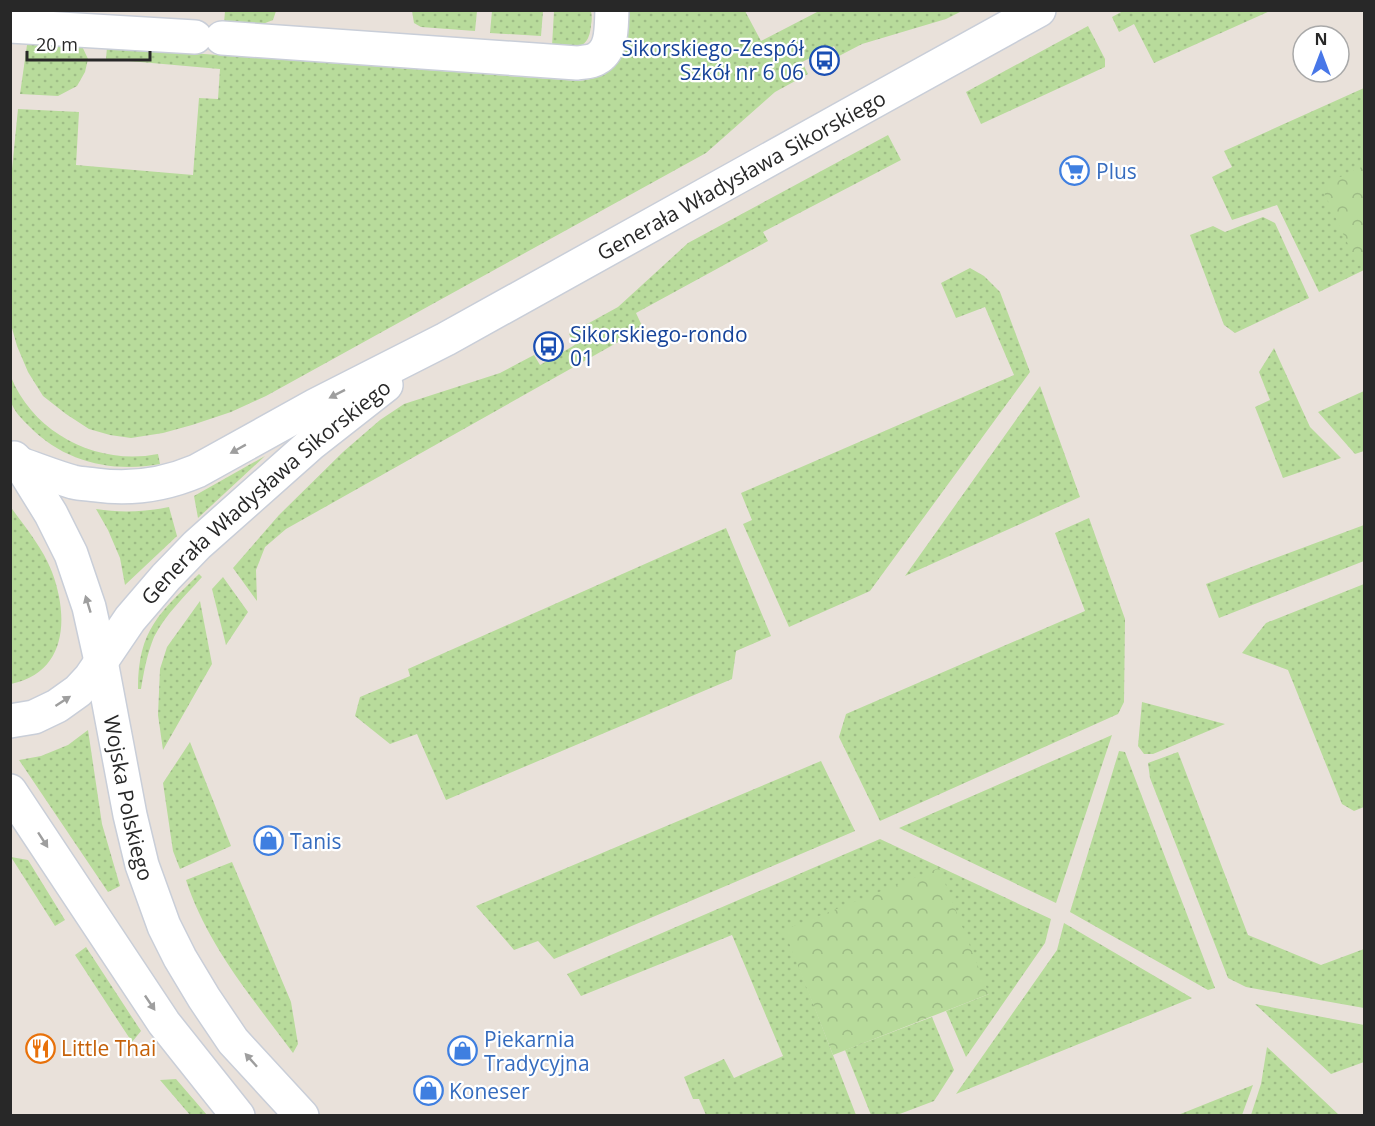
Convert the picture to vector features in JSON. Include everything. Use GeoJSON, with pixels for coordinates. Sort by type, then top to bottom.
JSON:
{"type":"FeatureCollection","features":[{"type":"Feature","properties":{"kind":"street"},"geometry":{"type":"LineString","coordinates":[[10,26],[118,21],[208,37],[577,63],[595,60],[604,53],[609,44],[612,10]]}},
{"type":"Feature","properties":{"kind":"street","name":"Generała Władysława Sikorskiego"},"geometry":{"type":"LineString","coordinates":[[15,459],[75,483],[110,487],[140,487],[177,479],[197,471],[316,405],[446,339],[1039,10]]}},
{"type":"Feature","properties":{"kind":"street","name":"Generała Władysława Sikorskiego"},"geometry":{"type":"LineString","coordinates":[[10,721],[34,717],[57,706],[78,691],[102,661],[130,619],[197,545],[312,443],[446,339]]}},
{"type":"Feature","properties":{"kind":"street","name":"Wojska Polskiego"},"geometry":{"type":"LineString","coordinates":[[15,459],[51,514],[71,554],[89,607],[102,661],[130,815],[142,865],[164,926],[180,958],[233,1041],[302,1116]]}},
{"type":"Feature","properties":{"kind":"street"},"geometry":{"type":"LineString","coordinates":[[10,791],[164,1023],[238,1116]]}},
{"type":"Feature","properties":{"kind":"green space"},"geometry":{"type":"Polygon","coordinates":[[[225,11],[276,11],[273,20],[260,25],[224,23],[225,11]]]}},
{"type":"Feature","properties":{"kind":"green space"},"geometry":{"type":"Polygon","coordinates":[[[412,11],[477,11],[475,31],[421,27],[414,23],[412,11]]]}},
{"type":"Feature","properties":{"kind":"green space"},"geometry":{"type":"Polygon","coordinates":[[[492,11],[543,11],[541,36],[490,33],[492,11]]]}},
{"type":"Feature","properties":{"kind":"green space"},"geometry":{"type":"Polygon","coordinates":[[[554,11],[591,11],[590,34],[583,44],[573,47],[552,46],[554,11]]]}},
{"type":"Feature","properties":{"kind":"green space"},"geometry":{"type":"Polygon","coordinates":[[[628,11],[745,11],[761,41],[819,11],[962,11],[946,19],[862,44],[839,56],[834,46],[802,62],[808,74],[775,92],[706,153],[266,396],[231,412],[163,433],[131,438],[89,429],[43,396],[28,372],[10,321],[10,189],[18,109],[79,112],[76,165],[193,175],[199,98],[218,99],[220,69],[106,59],[107,47],[579,81],[600,76],[612,68],[622,44],[628,11]]]}},
{"type":"Feature","properties":{"kind":"green space"},"geometry":{"type":"Polygon","coordinates":[[[1123,11],[1270,11],[1154,63],[1134,24],[1119,32],[1112,17],[1123,11]]]}},
{"type":"Feature","properties":{"kind":"green space"},"geometry":{"type":"Polygon","coordinates":[[[1088,26],[1105,59],[1105,67],[981,124],[966,92],[1088,26]]]}},
{"type":"Feature","properties":{"kind":"green space"},"geometry":{"type":"Polygon","coordinates":[[[28,38],[81,44],[88,59],[85,72],[77,86],[58,96],[20,94],[28,38]]]}},
{"type":"Feature","properties":{"kind":"green space"},"geometry":{"type":"Polygon","coordinates":[[[1364,88],[1364,270],[1319,292],[1277,205],[1232,220],[1212,177],[1232,167],[1224,151],[1364,88]]]}},
{"type":"Feature","properties":{"kind":"green space"},"geometry":{"type":"Polygon","coordinates":[[[888,135],[901,160],[763,232],[768,241],[636,313],[643,328],[286,529],[265,547],[256,570],[257,601],[233,568],[279,515],[343,452],[380,420],[404,404],[500,373],[534,355],[540,365],[575,345],[569,334],[618,307],[688,243],[888,135]]]}},
{"type":"Feature","properties":{"kind":"green space"},"geometry":{"type":"Polygon","coordinates":[[[1364,166],[1364,263],[1358,266],[1321,186],[1364,166]]]}},
{"type":"Feature","properties":{"kind":"green space"},"geometry":{"type":"Polygon","coordinates":[[[1263,217],[1275,223],[1309,298],[1235,333],[1224,325],[1190,235],[1213,226],[1225,232],[1263,217]]]}},
{"type":"Feature","properties":{"kind":"green space"},"geometry":{"type":"Polygon","coordinates":[[[970,268],[984,276],[1000,292],[1030,372],[870,591],[789,627],[743,524],[752,520],[741,493],[1014,375],[985,307],[956,318],[941,283],[970,268]]]}},
{"type":"Feature","properties":{"kind":"green space"},"geometry":{"type":"Polygon","coordinates":[[[1274,348],[1310,427],[1341,458],[1283,478],[1255,407],[1270,400],[1259,372],[1274,348]]]}},
{"type":"Feature","properties":{"kind":"green space"},"geometry":{"type":"Polygon","coordinates":[[[11,377],[21,397],[35,415],[52,430],[91,450],[113,455],[158,454],[160,464],[125,467],[107,465],[90,462],[58,449],[43,439],[16,412],[10,398],[11,377]]]}},
{"type":"Feature","properties":{"kind":"green space"},"geometry":{"type":"Polygon","coordinates":[[[1040,386],[1080,497],[905,576],[1040,386]]]}},
{"type":"Feature","properties":{"kind":"green space"},"geometry":{"type":"Polygon","coordinates":[[[1364,391],[1364,451],[1355,454],[1318,412],[1364,391]]]}},
{"type":"Feature","properties":{"kind":"green space"},"geometry":{"type":"Polygon","coordinates":[[[265,456],[198,518],[194,496],[265,456]]]}},
{"type":"Feature","properties":{"kind":"green space"},"geometry":{"type":"Polygon","coordinates":[[[10,506],[44,555],[52,572],[61,607],[59,641],[53,656],[30,678],[11,684],[10,506]]]}},
{"type":"Feature","properties":{"kind":"green space"},"geometry":{"type":"Polygon","coordinates":[[[169,507],[177,536],[125,585],[120,558],[96,509],[132,511],[169,507]]]}},
{"type":"Feature","properties":{"kind":"green space"},"geometry":{"type":"Polygon","coordinates":[[[1089,518],[1125,619],[1124,702],[1118,714],[880,821],[839,737],[846,714],[1085,611],[1055,533],[1089,518]]]}},
{"type":"Feature","properties":{"kind":"green space"},"geometry":{"type":"Polygon","coordinates":[[[1364,525],[1364,561],[1219,618],[1206,584],[1364,525]]]}},
{"type":"Feature","properties":{"kind":"green space"},"geometry":{"type":"Polygon","coordinates":[[[726,528],[771,636],[736,651],[732,679],[446,800],[417,734],[390,744],[355,716],[360,697],[410,676],[408,669],[726,528]]]}},
{"type":"Feature","properties":{"kind":"green space"},"geometry":{"type":"Polygon","coordinates":[[[199,574],[202,577],[170,613],[154,637],[141,689],[138,689],[139,668],[147,637],[163,612],[199,574]]]}},
{"type":"Feature","properties":{"kind":"green space"},"geometry":{"type":"Polygon","coordinates":[[[223,577],[248,612],[226,645],[212,589],[223,577]]]}},
{"type":"Feature","properties":{"kind":"green space"},"geometry":{"type":"Polygon","coordinates":[[[1364,584],[1364,807],[1354,811],[1342,804],[1288,670],[1242,653],[1266,623],[1364,584]]]}},
{"type":"Feature","properties":{"kind":"green space"},"geometry":{"type":"Polygon","coordinates":[[[200,601],[212,664],[163,750],[158,715],[160,669],[167,647],[200,601]]]}},
{"type":"Feature","properties":{"kind":"green space"},"geometry":{"type":"Polygon","coordinates":[[[1142,702],[1225,724],[1153,754],[1144,754],[1138,746],[1142,702]]]}},
{"type":"Feature","properties":{"kind":"green space"},"geometry":{"type":"Polygon","coordinates":[[[88,730],[102,824],[120,886],[108,892],[19,760],[41,756],[68,745],[88,730]]]}},
{"type":"Feature","properties":{"kind":"green space"},"geometry":{"type":"Polygon","coordinates":[[[1112,735],[1056,903],[899,828],[1112,735]]]}},
{"type":"Feature","properties":{"kind":"green space"},"geometry":{"type":"Polygon","coordinates":[[[190,742],[231,846],[180,869],[173,851],[163,783],[190,742]]]}},
{"type":"Feature","properties":{"kind":"green space"},"geometry":{"type":"Polygon","coordinates":[[[1119,751],[1125,752],[1215,988],[1208,990],[1070,912],[1119,751]]]}},
{"type":"Feature","properties":{"kind":"green space"},"geometry":{"type":"Polygon","coordinates":[[[1178,752],[1248,935],[1321,965],[1364,949],[1364,1008],[1246,987],[1228,978],[1150,778],[1148,763],[1178,752]]]}},
{"type":"Feature","properties":{"kind":"green space"},"geometry":{"type":"Polygon","coordinates":[[[821,761],[855,831],[554,959],[538,941],[514,950],[476,906],[821,761]]]}},
{"type":"Feature","properties":{"kind":"green space"},"geometry":{"type":"Polygon","coordinates":[[[880,839],[1051,919],[1045,943],[966,1057],[946,1011],[989,994],[785,930],[856,1115],[706,1115],[699,1099],[693,1099],[684,1077],[724,1059],[734,1078],[783,1056],[732,935],[581,996],[567,974],[880,839]]]}},
{"type":"Feature","properties":{"kind":"green space"},"geometry":{"type":"Polygon","coordinates":[[[11,857],[28,860],[65,920],[55,926],[11,857]]]}},
{"type":"Feature","properties":{"kind":"green space"},"geometry":{"type":"Polygon","coordinates":[[[232,862],[291,1002],[298,1044],[293,1053],[232,971],[206,927],[186,880],[232,862]]]}},
{"type":"Feature","properties":{"kind":"green space"},"geometry":{"type":"Polygon","coordinates":[[[939,868],[989,994],[833,1055],[784,930],[939,868]]]}},
{"type":"Feature","properties":{"kind":"green space"},"geometry":{"type":"Polygon","coordinates":[[[1064,923],[1192,998],[956,1094],[1057,950],[1064,923]]]}},
{"type":"Feature","properties":{"kind":"green space"},"geometry":{"type":"Polygon","coordinates":[[[86,947],[141,1031],[132,1042],[75,955],[86,947]]]}},
{"type":"Feature","properties":{"kind":"green space"},"geometry":{"type":"Polygon","coordinates":[[[1255,1004],[1364,1025],[1364,1062],[1331,1074],[1255,1004]]]}},
{"type":"Feature","properties":{"kind":"green space"},"geometry":{"type":"Polygon","coordinates":[[[932,1017],[954,1070],[934,1101],[897,1115],[871,1115],[845,1050],[932,1017]]]}},
{"type":"Feature","properties":{"kind":"green space"},"geometry":{"type":"Polygon","coordinates":[[[1267,1047],[1339,1115],[1251,1115],[1261,1084],[1267,1047]]]}},
{"type":"Feature","properties":{"kind":"green space"},"geometry":{"type":"Polygon","coordinates":[[[176,1079],[207,1115],[190,1115],[160,1080],[176,1079]]]}},
{"type":"Feature","properties":{"kind":"green space"},"geometry":{"type":"Polygon","coordinates":[[[1253,1085],[1242,1115],[1178,1115],[1253,1085]]]}},
{"type":"Feature","properties":{"kind":"place","name":"Sikorskiego-Zespół Szkół nr 6 06"},"geometry":{"type":"Point","coordinates":[825,60]}},
{"type":"Feature","properties":{"kind":"place","name":"Plus"},"geometry":{"type":"Point","coordinates":[1075,171]}},
{"type":"Feature","properties":{"kind":"place","name":"Sikorskiego-rondo 01"},"geometry":{"type":"Point","coordinates":[549,346]}},
{"type":"Feature","properties":{"kind":"place","name":"Tanis"},"geometry":{"type":"Point","coordinates":[269,841]}},
{"type":"Feature","properties":{"kind":"place","name":"Little Thai"},"geometry":{"type":"Point","coordinates":[40,1048]}},
{"type":"Feature","properties":{"kind":"place","name":"Piekarnia Tradycyjna"},"geometry":{"type":"Point","coordinates":[463,1051]}},
{"type":"Feature","properties":{"kind":"place","name":"Koneser"},"geometry":{"type":"Point","coordinates":[428,1091]}}]}
